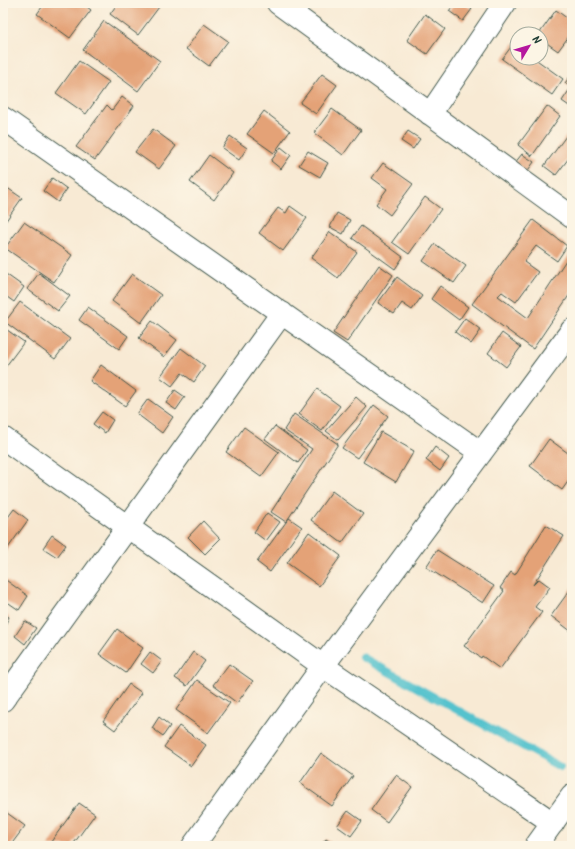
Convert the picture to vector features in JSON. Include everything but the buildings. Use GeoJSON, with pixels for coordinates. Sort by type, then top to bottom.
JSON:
{"type":"FeatureCollection","features":[{"type":"Feature","properties":{"kind":"street"},"geometry":{"type":"LineString","coordinates":[[278,3],[572,217]]}},
{"type":"Feature","properties":{"kind":"street"},"geometry":{"type":"LineString","coordinates":[[430,114],[505,3]]}},
{"type":"Feature","properties":{"kind":"street"},"geometry":{"type":"LineString","coordinates":[[3,118],[481,453]]}},
{"type":"Feature","properties":{"kind":"street"},"geometry":{"type":"LineString","coordinates":[[3,700],[282,314]]}},
{"type":"Feature","properties":{"kind":"street"},"geometry":{"type":"LineString","coordinates":[[193,846],[323,666],[572,330]]}},
{"type":"Feature","properties":{"kind":"street"},"geometry":{"type":"LineString","coordinates":[[3,438],[323,666],[553,823]]}},
{"type":"Feature","properties":{"kind":"street"},"geometry":{"type":"LineString","coordinates":[[536,846],[572,796]]}},
{"type":"Feature","properties":{"kind":"waterway"},"geometry":{"type":"LineString","coordinates":[[362,657],[560,767]]}}]}
